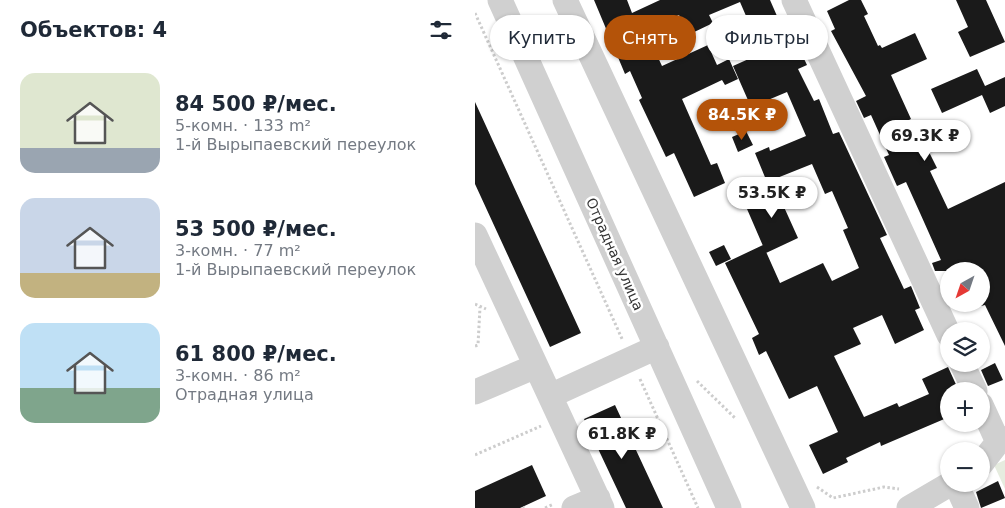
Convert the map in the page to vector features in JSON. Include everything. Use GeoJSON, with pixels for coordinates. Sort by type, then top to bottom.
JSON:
{"type":"FeatureCollection","features":[{"type":"Feature","properties":{"kind":"street","name":"Отрадная улица"},"geometry":{"type":"LineString","coordinates":[[500,0],[729,508]]}},
{"type":"Feature","properties":{"kind":"street"},"geometry":{"type":"LineString","coordinates":[[565,0],[803,508]]}},
{"type":"Feature","properties":{"kind":"street"},"geometry":{"type":"LineString","coordinates":[[793,0],[943,322]]}},
{"type":"Feature","properties":{"kind":"street"},"geometry":{"type":"LineString","coordinates":[[475,235],[600,503],[574,508]]}},
{"type":"Feature","properties":{"kind":"street"},"geometry":{"type":"LineString","coordinates":[[555,406],[631,359],[657,347]]}},
{"type":"Feature","properties":{"kind":"street"},"geometry":{"type":"LineString","coordinates":[[475,392],[536,366]]}},
{"type":"Feature","properties":{"kind":"street"},"geometry":{"type":"LineString","coordinates":[[990,420],[1002,440],[990,454]]}},
{"type":"Feature","properties":{"kind":"street"},"geometry":{"type":"LineString","coordinates":[[909,508],[940,490]]}},
{"type":"Feature","properties":{"kind":"street"},"geometry":{"type":"LineString","coordinates":[[960,492],[967,508]]}},
{"type":"Feature","properties":{"kind":"path"},"geometry":{"type":"LineString","coordinates":[[475,13],[698,508]]}},
{"type":"Feature","properties":{"kind":"path"},"geometry":{"type":"LineString","coordinates":[[475,346],[478,345],[480,306]]}},
{"type":"Feature","properties":{"kind":"path"},"geometry":{"type":"LineString","coordinates":[[475,455],[555,406]]}},
{"type":"Feature","properties":{"kind":"shaded area"},"geometry":{"type":"Polygon","coordinates":[[[1005,460],[1005,489],[994,465],[1005,460]]]}},
{"type":"Feature","properties":{"kind":"building"},"geometry":{"type":"Polygon","coordinates":[[[594,0],[627,0],[632,13],[660,0],[770,0],[777,15],[746,15],[740,2],[706,15],[706,26],[696,31],[696,15],[604,15],[604,24],[594,0]]]}},
{"type":"Feature","properties":{"kind":"building"},"geometry":{"type":"Polygon","coordinates":[[[849,0],[861,0],[868,14],[864,16],[878,46],[880,45],[882,48],[915,33],[927,59],[891,75],[911,119],[905,122],[921,156],[929,152],[937,168],[930,171],[948,209],[1005,182],[1005,346],[988,312],[990,312],[990,262],[940,262],[940,271],[935,271],[932,263],[941,260],[906,182],[897,186],[884,157],[889,155],[871,115],[864,118],[856,101],[866,96],[831,31],[835,29],[827,11],[849,0]]]}},
{"type":"Feature","properties":{"kind":"building"},"geometry":{"type":"Polygon","coordinates":[[[956,0],[986,0],[1005,42],[970,57],[958,32],[968,27],[956,0]]]}},
{"type":"Feature","properties":{"kind":"building"},"geometry":{"type":"Polygon","coordinates":[[[706,46],[706,60],[715,60],[717,65],[729,60],[738,79],[725,85],[722,80],[682,99],[711,165],[717,163],[725,183],[694,197],[674,153],[666,157],[639,100],[642,98],[630,71],[625,74],[619,60],[659,60],[662,66],[675,60],[696,60],[696,50],[706,46]]]}},
{"type":"Feature","properties":{"kind":"building"},"geometry":{"type":"Polygon","coordinates":[[[746,60],[805,60],[807,65],[798,69],[814,101],[819,99],[833,134],[839,132],[887,235],[880,238],[904,289],[911,286],[920,308],[915,310],[924,330],[895,344],[882,315],[853,328],[861,344],[834,356],[864,417],[897,403],[899,407],[929,394],[922,379],[940,371],[950,372],[955,382],[940,382],[940,421],[881,446],[880,442],[846,458],[848,462],[823,474],[809,445],[838,432],[817,386],[789,399],[766,351],[759,355],[752,338],[759,334],[725,263],[763,245],[780,283],[823,263],[832,281],[859,268],[843,230],[848,228],[832,191],[825,194],[812,164],[767,182],[755,153],[769,147],[770,151],[806,136],[787,92],[751,107],[733,66],[746,60]]]}},
{"type":"Feature","properties":{"kind":"building"},"geometry":{"type":"Polygon","coordinates":[[[977,69],[985,86],[1005,77],[1005,106],[990,113],[982,95],[942,113],[931,89],[977,69]]]}},
{"type":"Feature","properties":{"kind":"building"},"geometry":{"type":"Polygon","coordinates":[[[475,102],[581,333],[550,347],[475,184],[475,102]]]}},
{"type":"Feature","properties":{"kind":"building"},"geometry":{"type":"Polygon","coordinates":[[[746,131],[753,145],[738,152],[732,137],[746,131]]]}},
{"type":"Feature","properties":{"kind":"building"},"geometry":{"type":"Polygon","coordinates":[[[782,186],[790,204],[784,207],[798,238],[766,253],[744,202],[782,186]]]}},
{"type":"Feature","properties":{"kind":"building"},"geometry":{"type":"Polygon","coordinates":[[[724,245],[731,259],[716,266],[709,252],[724,245]]]}},
{"type":"Feature","properties":{"kind":"building"},"geometry":{"type":"Polygon","coordinates":[[[995,363],[1003,380],[990,385],[990,382],[986,382],[982,372],[990,372],[990,366],[995,363]]]}},
{"type":"Feature","properties":{"kind":"building"},"geometry":{"type":"Polygon","coordinates":[[[615,405],[663,508],[626,508],[584,419],[615,405]]]}},
{"type":"Feature","properties":{"kind":"building"},"geometry":{"type":"Polygon","coordinates":[[[532,465],[546,496],[520,508],[475,508],[475,491],[532,465]]]}},
{"type":"Feature","properties":{"kind":"building"},"geometry":{"type":"Polygon","coordinates":[[[998,481],[1005,498],[981,508],[976,492],[990,492],[990,485],[998,481]]]}}]}
